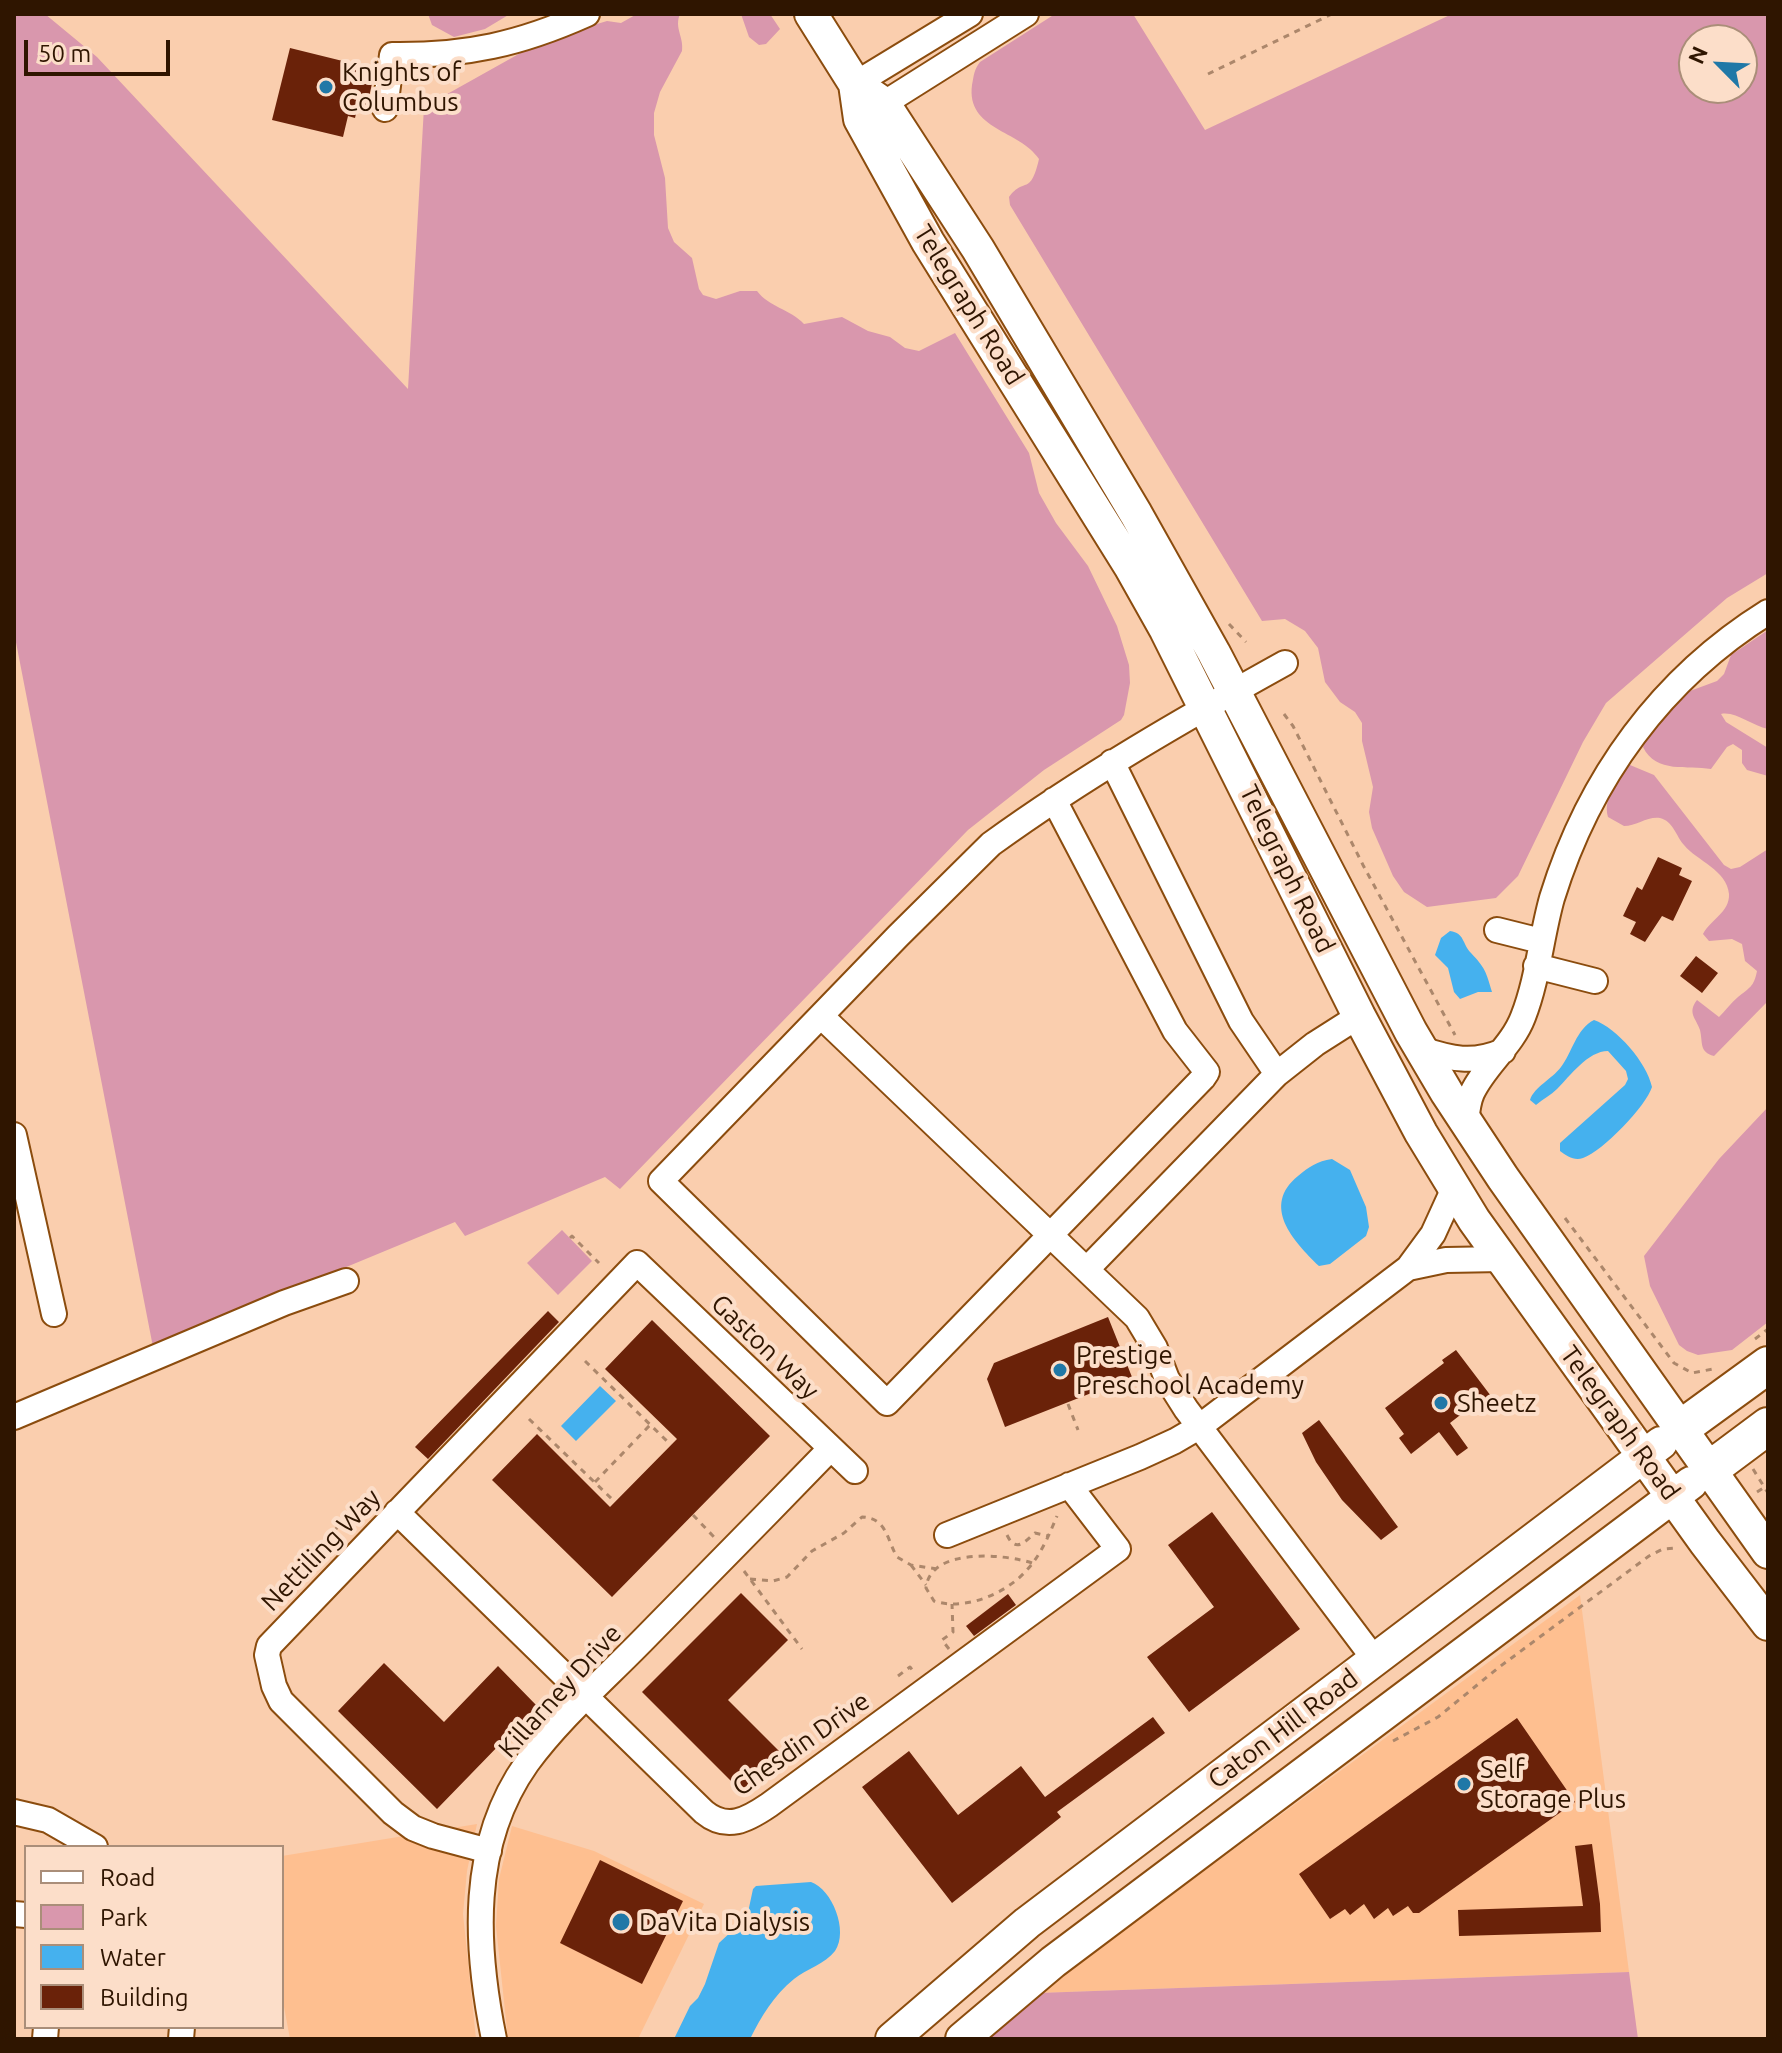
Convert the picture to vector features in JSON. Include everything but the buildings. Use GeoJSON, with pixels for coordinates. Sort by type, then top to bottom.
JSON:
{"type":"FeatureCollection","features":[{"type":"Feature","properties":{"kind":"highway"},"geometry":{"type":"LineString","coordinates":[[1680,1429],[1756,1356]]}},
{"type":"Feature","properties":{"kind":"highway"},"geometry":{"type":"LineString","coordinates":[[1709,1470],[1768,1426]]}},
{"type":"Feature","properties":{"kind":"main road","name":"Telegraph Road"},"geometry":{"type":"LineString","coordinates":[[811,14],[872,112],[978,249],[1136,514],[1234,691],[1421,1049],[1466,1122],[1768,1552]]}},
{"type":"Feature","properties":{"kind":"main road","name":"Telegraph Road"},"geometry":{"type":"LineString","coordinates":[[872,112],[928,242],[1130,566],[1207,707],[1359,1016],[1421,1133],[1502,1259],[1768,1624]]}},
{"type":"Feature","properties":{"kind":"main road"},"geometry":{"type":"LineString","coordinates":[[1359,1016],[1393,997]]}},
{"type":"Feature","properties":{"kind":"main road","name":"Caton Hill Road"},"geometry":{"type":"LineString","coordinates":[[892,2039],[1027,1923],[1680,1429]]}},
{"type":"Feature","properties":{"kind":"main road","name":"Caton Hill Road"},"geometry":{"type":"LineString","coordinates":[[962,2039],[1053,1962],[1709,1470]]}},
{"type":"Feature","properties":{"kind":"street"},"geometry":{"type":"LineString","coordinates":[[385,109],[392,55],[432,55],[486,49],[523,39],[587,14]]}},
{"type":"Feature","properties":{"kind":"street"},"geometry":{"type":"LineString","coordinates":[[855,84],[970,14]]}},
{"type":"Feature","properties":{"kind":"street"},"geometry":{"type":"LineString","coordinates":[[872,112],[1026,14]]}},
{"type":"Feature","properties":{"kind":"street"},"geometry":{"type":"LineString","coordinates":[[1466,1122],[1472,1093],[1512,1040],[1525,1013],[1554,892],[1573,838],[1596,792],[1624,747],[1657,704],[1720,645],[1768,612]]}},
{"type":"Feature","properties":{"kind":"street"},"geometry":{"type":"LineString","coordinates":[[1054,800],[1175,1031],[1207,1072],[887,1403],[661,1181],[991,844],[1054,800],[1112,762],[1285,663]]}},
{"type":"Feature","properties":{"kind":"street"},"geometry":{"type":"LineString","coordinates":[[1112,762],[1241,1021],[1277,1074]]}},
{"type":"Feature","properties":{"kind":"street"},"geometry":{"type":"LineString","coordinates":[[1497,930],[1541,941]]}},
{"type":"Feature","properties":{"kind":"street"},"geometry":{"type":"LineString","coordinates":[[1536,966],[1595,981]]}},
{"type":"Feature","properties":{"kind":"street"},"geometry":{"type":"LineString","coordinates":[[821,1016],[1137,1318],[1155,1348],[1167,1379],[1199,1427],[1375,1660]]}},
{"type":"Feature","properties":{"kind":"street"},"geometry":{"type":"LineString","coordinates":[[1087,1269],[1277,1074],[1315,1044],[1359,1016]]}},
{"type":"Feature","properties":{"kind":"street"},"geometry":{"type":"LineString","coordinates":[[1421,1049],[1467,1060],[1487,1058],[1503,1051]]}},
{"type":"Feature","properties":{"kind":"street"},"geometry":{"type":"LineString","coordinates":[[14,1135],[24,1223],[54,1314]]}},
{"type":"Feature","properties":{"kind":"street"},"geometry":{"type":"LineString","coordinates":[[947,1535],[1175,1441],[1199,1427],[1408,1268],[1433,1234],[1454,1188]]}},
{"type":"Feature","properties":{"kind":"street"},"geometry":{"type":"LineString","coordinates":[[1408,1268],[1446,1260],[1502,1259]]}},
{"type":"Feature","properties":{"kind":"street","name":"Gaston Way"},"geometry":{"type":"LineString","coordinates":[[637,1263],[855,1471]]}},
{"type":"Feature","properties":{"kind":"street","name":"Nettiling Way"},"geometry":{"type":"LineString","coordinates":[[489,1851],[433,1836],[399,1819],[287,1708],[274,1686],[267,1655],[269,1646],[637,1263]]}},
{"type":"Feature","properties":{"kind":"street"},"geometry":{"type":"LineString","coordinates":[[14,1417],[284,1303],[346,1281]]}},
{"type":"Feature","properties":{"kind":"street","name":"Killarney Drive"},"geometry":{"type":"LineString","coordinates":[[494,2039],[479,1921],[483,1874],[509,1795],[527,1764],[587,1697],[831,1448]]}},
{"type":"Feature","properties":{"kind":"street","name":"Chesdin Drive"},"geometry":{"type":"LineString","coordinates":[[397,1512],[704,1812],[717,1821],[737,1822],[769,1805],[1118,1549],[1069,1485]]}},
{"type":"Feature","properties":{"kind":"street"},"geometry":{"type":"LineString","coordinates":[[14,1812],[48,1820],[92,1845]]}},
{"type":"Feature","properties":{"kind":"path"},"geometry":{"type":"LineString","coordinates":[[1208,74],[1332,14]]}},
{"type":"Feature","properties":{"kind":"path"},"geometry":{"type":"LineString","coordinates":[[1284,714],[1457,1037]]}},
{"type":"Feature","properties":{"kind":"path"},"geometry":{"type":"LineString","coordinates":[[1557,1207],[1674,1363],[1692,1373],[1718,1367]]}},
{"type":"Feature","properties":{"kind":"path"},"geometry":{"type":"LineString","coordinates":[[570,1238],[572,1236],[599,1263]]}},
{"type":"Feature","properties":{"kind":"path"},"geometry":{"type":"LineString","coordinates":[[1756,1356],[1768,1329]]}},
{"type":"Feature","properties":{"kind":"path"},"geometry":{"type":"LineString","coordinates":[[585,1361],[671,1445]]}},
{"type":"Feature","properties":{"kind":"path"},"geometry":{"type":"LineString","coordinates":[[1691,1379],[1692,1373]]}},
{"type":"Feature","properties":{"kind":"path"},"geometry":{"type":"LineString","coordinates":[[1068,1404],[1078,1430]]}},
{"type":"Feature","properties":{"kind":"path"},"geometry":{"type":"LineString","coordinates":[[529,1419],[615,1502]]}},
{"type":"Feature","properties":{"kind":"path"},"geometry":{"type":"LineString","coordinates":[[595,1482],[650,1425]]}},
{"type":"Feature","properties":{"kind":"path"},"geometry":{"type":"LineString","coordinates":[[1752,1467],[1768,1493]]}},
{"type":"Feature","properties":{"kind":"path"},"geometry":{"type":"LineString","coordinates":[[1754,1494],[1765,1487]]}},
{"type":"Feature","properties":{"kind":"path"},"geometry":{"type":"LineString","coordinates":[[750,1579],[769,1581],[787,1577],[812,1551],[844,1533],[862,1517],[873,1519],[883,1526],[895,1555],[911,1565],[934,1601],[952,1604],[980,1599],[1001,1590],[1032,1563],[1059,1512]]}},
{"type":"Feature","properties":{"kind":"path"},"geometry":{"type":"LineString","coordinates":[[693,1515],[715,1538]]}},
{"type":"Feature","properties":{"kind":"path"},"geometry":{"type":"LineString","coordinates":[[333,1532],[348,1516],[363,1530]]}},
{"type":"Feature","properties":{"kind":"path"},"geometry":{"type":"LineString","coordinates":[[1006,1532],[1010,1542],[1017,1546],[1025,1545],[1035,1533],[1048,1536]]}},
{"type":"Feature","properties":{"kind":"path"},"geometry":{"type":"LineString","coordinates":[[1384,1746],[1438,1717],[1498,1668],[1649,1556],[1668,1548],[1680,1548]]}},
{"type":"Feature","properties":{"kind":"path"},"geometry":{"type":"LineString","coordinates":[[926,1586],[937,1569],[962,1559],[981,1555],[1005,1556],[1032,1563]]}},
{"type":"Feature","properties":{"kind":"path"},"geometry":{"type":"LineString","coordinates":[[911,1565],[937,1569]]}},
{"type":"Feature","properties":{"kind":"path"},"geometry":{"type":"LineString","coordinates":[[744,1571],[802,1649]]}},
{"type":"Feature","properties":{"kind":"path"},"geometry":{"type":"LineString","coordinates":[[950,1653],[942,1640],[953,1632],[952,1604]]}},
{"type":"Feature","properties":{"kind":"path"},"geometry":{"type":"LineString","coordinates":[[898,1676],[910,1667],[919,1676]]}},
{"type":"Feature","properties":{"kind":"shaded area","name":"Self Storage Plus"},"geometry":{"type":"Polygon","coordinates":[[[1580,1595],[1629,1972],[1038,1993],[1580,1595]]]}},
{"type":"Feature","properties":{"kind":"shaded area"},"geometry":{"type":"Polygon","coordinates":[[[477,1824],[467,1871],[463,1914],[476,2039],[290,2039],[284,2007],[284,1856],[477,1824]]]}},
{"type":"Feature","properties":{"kind":"shaded area"},"geometry":{"type":"Polygon","coordinates":[[[512,1826],[594,1851],[704,1904],[638,2039],[508,2039],[496,1926],[499,1879],[512,1826]]]}},
{"type":"Feature","properties":{"kind":"green space"},"geometry":{"type":"Polygon","coordinates":[[[14,14],[45,14],[97,57],[408,389],[424,107],[533,46],[567,33],[607,21],[621,23],[637,14],[680,14],[678,24],[682,51],[660,92],[654,113],[654,135],[665,178],[668,228],[674,242],[692,258],[703,295],[716,299],[740,291],[757,291],[767,301],[804,324],[842,317],[868,331],[890,337],[905,348],[919,351],[955,333],[1029,453],[1039,493],[1056,523],[1088,566],[1117,626],[1129,665],[1130,683],[1121,720],[1044,770],[968,830],[620,1189],[605,1177],[465,1236],[455,1222],[153,1347],[14,632],[14,14]]]}},
{"type":"Feature","properties":{"kind":"green space"},"geometry":{"type":"Polygon","coordinates":[[[428,14],[510,14],[485,29],[454,37],[432,25],[428,14]]]}},
{"type":"Feature","properties":{"kind":"green space"},"geometry":{"type":"Polygon","coordinates":[[[741,14],[770,14],[780,29],[766,44],[759,45],[749,37],[741,14]]]}},
{"type":"Feature","properties":{"kind":"green space"},"geometry":{"type":"Polygon","coordinates":[[[1055,14],[1133,14],[1205,130],[1452,14],[1768,14],[1768,573],[1727,598],[1606,703],[1583,742],[1518,876],[1496,898],[1427,907],[1404,892],[1393,876],[1372,828],[1369,812],[1373,787],[1362,741],[1362,723],[1325,682],[1318,648],[1305,631],[1285,619],[1262,621],[1010,205],[1009,197],[1030,182],[1039,159],[977,111],[972,100],[975,70],[980,62],[1055,14]]]}},
{"type":"Feature","properties":{"kind":"green space"},"geometry":{"type":"Polygon","coordinates":[[[1768,630],[1768,729],[1721,714],[1726,722],[1768,748],[1768,776],[1747,770],[1742,763],[1742,750],[1733,744],[1727,747],[1711,769],[1673,767],[1649,756],[1643,747],[1650,732],[1679,699],[1690,691],[1717,681],[1724,674],[1731,655],[1768,630]]]}},
{"type":"Feature","properties":{"kind":"green space"},"geometry":{"type":"Polygon","coordinates":[[[1630,765],[1654,775],[1724,865],[1731,869],[1740,867],[1768,849],[1768,1001],[1714,1056],[1702,1046],[1700,1030],[1692,1012],[1694,1005],[1697,1000],[1719,1017],[1750,987],[1757,971],[1745,961],[1742,944],[1732,939],[1709,941],[1703,934],[1726,906],[1729,894],[1723,878],[1690,851],[1664,820],[1651,818],[1624,826],[1608,817],[1607,803],[1611,791],[1630,765]]]}},
{"type":"Feature","properties":{"kind":"green space"},"geometry":{"type":"Polygon","coordinates":[[[1768,1107],[1768,1322],[1732,1350],[1698,1355],[1679,1345],[1650,1286],[1644,1256],[1719,1159],[1768,1107]]]}},
{"type":"Feature","properties":{"kind":"green space"},"geometry":{"type":"Polygon","coordinates":[[[562,1230],[592,1261],[558,1295],[527,1263],[562,1230]]]}},
{"type":"Feature","properties":{"kind":"green space"},"geometry":{"type":"Polygon","coordinates":[[[1629,1972],[1638,2039],[988,2039],[1038,1993],[1629,1972]]]}},
{"type":"Feature","properties":{"kind":"water"},"geometry":{"type":"Polygon","coordinates":[[[1450,931],[1461,936],[1482,966],[1492,992],[1478,992],[1460,999],[1454,992],[1448,968],[1435,955],[1441,938],[1450,931]]]}},
{"type":"Feature","properties":{"kind":"water"},"geometry":{"type":"Polygon","coordinates":[[[1594,1020],[1612,1030],[1630,1048],[1652,1087],[1642,1105],[1612,1137],[1591,1154],[1577,1159],[1560,1151],[1560,1143],[1625,1085],[1628,1079],[1626,1071],[1608,1051],[1601,1052],[1593,1055],[1536,1105],[1530,1100],[1535,1091],[1561,1067],[1579,1035],[1594,1020]]]}},
{"type":"Feature","properties":{"kind":"water"},"geometry":{"type":"Polygon","coordinates":[[[1332,1159],[1350,1170],[1366,1207],[1369,1227],[1366,1236],[1330,1264],[1319,1266],[1291,1234],[1285,1223],[1282,1199],[1287,1187],[1302,1173],[1332,1159]]]}},
{"type":"Feature","properties":{"kind":"water"},"geometry":{"type":"Polygon","coordinates":[[[600,1386],[616,1401],[576,1441],[561,1426],[600,1386]]]}},
{"type":"Feature","properties":{"kind":"water"},"geometry":{"type":"Polygon","coordinates":[[[811,1882],[826,1893],[836,1912],[840,1933],[835,1951],[780,1992],[750,2039],[674,2039],[705,1984],[719,1943],[747,1917],[753,1889],[756,1886],[811,1882]]]}},
{"type":"Feature","properties":{"kind":"place","name":"Knights of Columbus"},"geometry":{"type":"Point","coordinates":[326,87]}},
{"type":"Feature","properties":{"kind":"place","name":"Prestige Preschool Academy"},"geometry":{"type":"Point","coordinates":[1060,1370]}},
{"type":"Feature","properties":{"kind":"place","name":"Sheetz"},"geometry":{"type":"Point","coordinates":[1441,1403]}},
{"type":"Feature","properties":{"kind":"place","name":"Self Storage Plus"},"geometry":{"type":"Point","coordinates":[1464,1784]}},
{"type":"Feature","properties":{"kind":"place","name":"DaVita Dialysis"},"geometry":{"type":"Point","coordinates":[621,1922]}}]}
